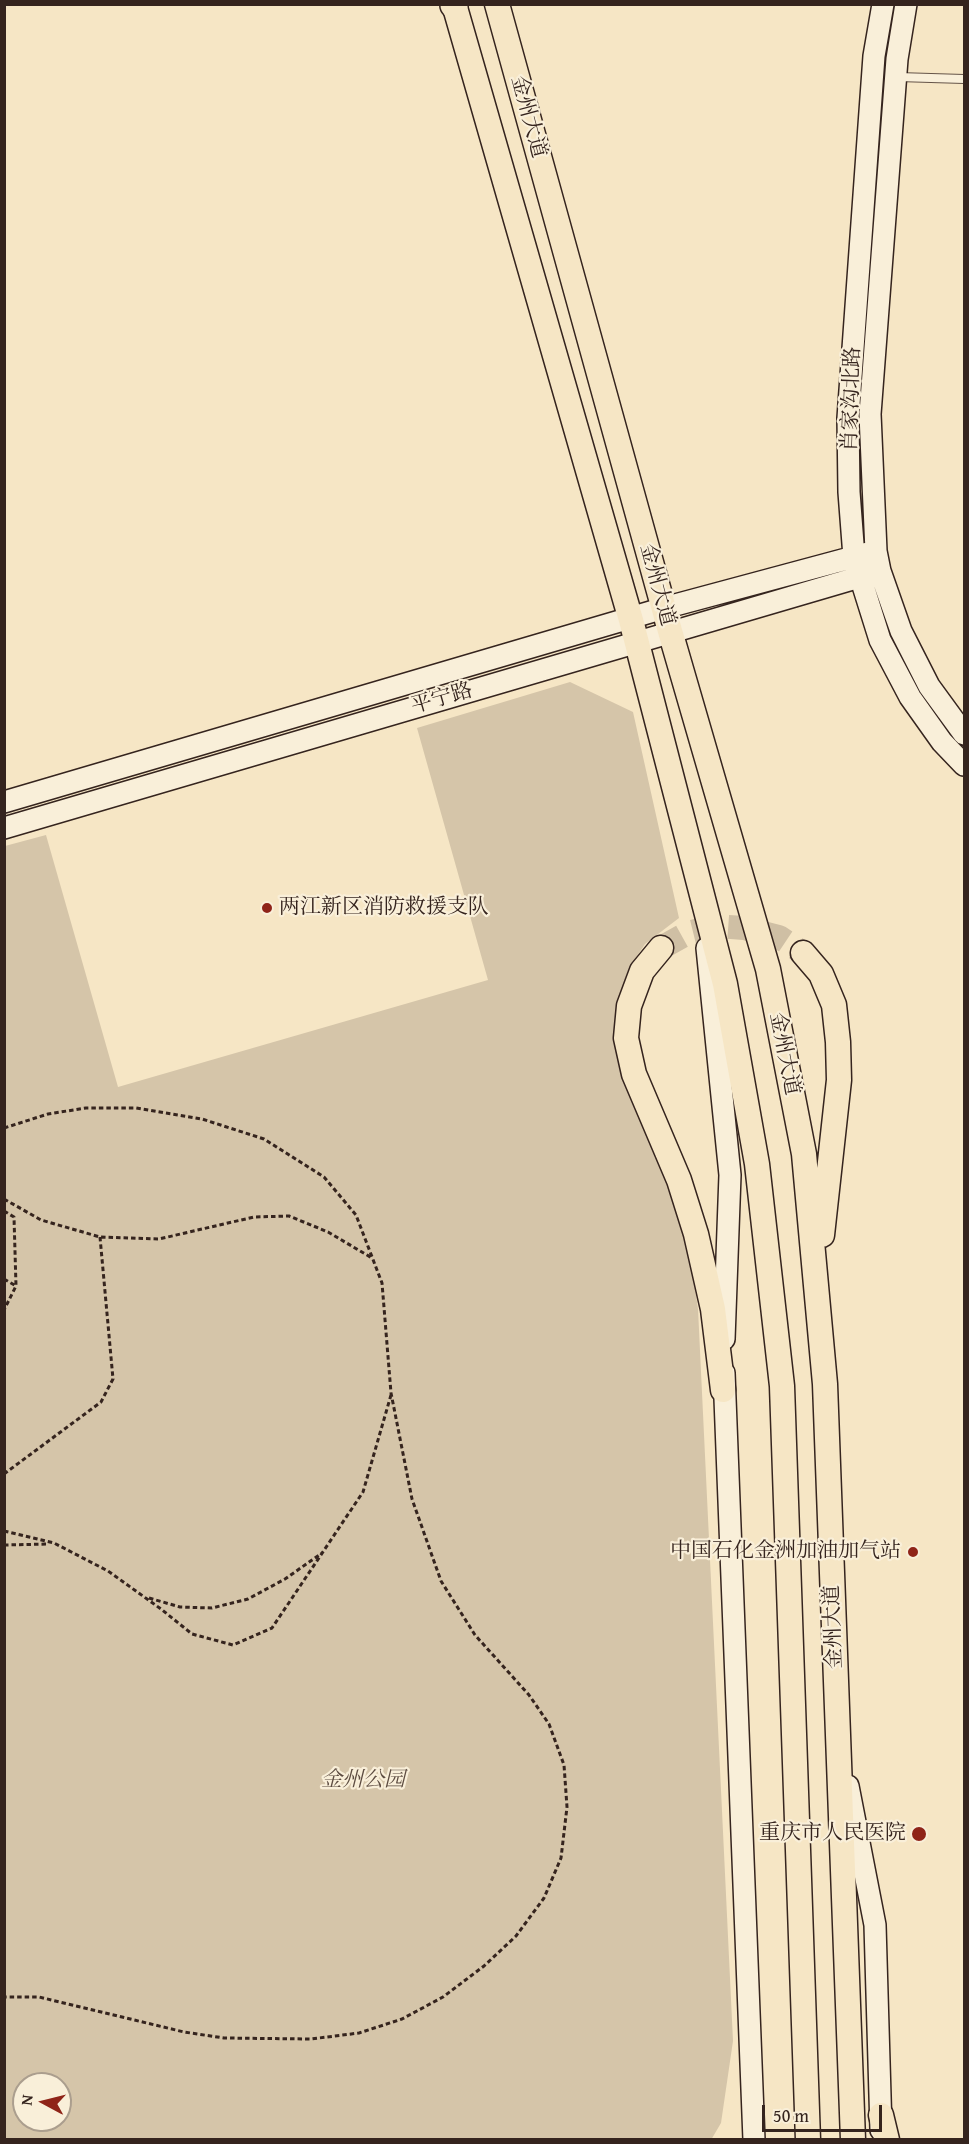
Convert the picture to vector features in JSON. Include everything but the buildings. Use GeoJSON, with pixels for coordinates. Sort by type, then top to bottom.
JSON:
{"type":"FeatureCollection","features":[{"type":"Feature","properties":{"kind":"main road","name":"金州大道"},"geometry":{"type":"LineString","coordinates":[[497,4],[667,620],[768,969],[804,1154],[825,1384],[853,2139]]}},
{"type":"Feature","properties":{"kind":"main road","name":"肖家沟北路"},"geometry":{"type":"LineString","coordinates":[[883,4],[874,56],[848,418],[849,492],[857,568],[880,640],[910,697],[942,742],[964,765]]}},
{"type":"Feature","properties":{"kind":"main road","name":"肖家沟北路"},"geometry":{"type":"LineString","coordinates":[[906,4],[896,77],[870,414],[878,561],[901,631],[929,686],[964,735]]}},
{"type":"Feature","properties":{"kind":"main road","name":"金州大道"},"geometry":{"type":"LineString","coordinates":[[454,5],[634,631],[725,984],[757,1164],[782,1386],[808,2139]]}},
{"type":"Feature","properties":{"kind":"main road","name":"平宁路"},"geometry":{"type":"LineString","coordinates":[[4,828],[667,620],[878,561]]}},
{"type":"Feature","properties":{"kind":"main road","name":"平宁路"},"geometry":{"type":"LineString","coordinates":[[4,802],[634,631]]}},
{"type":"Feature","properties":{"kind":"main road"},"geometry":{"type":"LineString","coordinates":[[702,894],[730,1175],[723,1390],[754,2139]]}},
{"type":"Feature","properties":{"kind":"main road"},"geometry":{"type":"LineString","coordinates":[[661,948],[642,971],[629,1006],[626,1038],[634,1074],[679,1180],[696,1234],[713,1309],[723,1390]]}},
{"type":"Feature","properties":{"kind":"main road"},"geometry":{"type":"LineString","coordinates":[[803,952],[821,974],[834,1005],[838,1042],[839,1080],[816,1285]]}},
{"type":"Feature","properties":{"kind":"main road"},"geometry":{"type":"LineString","coordinates":[[838,1736],[875,1925],[882,2139]]}},
{"type":"Feature","properties":{"kind":"main road"},"geometry":{"type":"LineString","coordinates":[[881,2115],[887,2139]]}},
{"type":"Feature","properties":{"kind":"lane"},"geometry":{"type":"LineString","coordinates":[[896,77],[964,79]]}},
{"type":"Feature","properties":{"kind":"path"},"geometry":{"type":"LineString","coordinates":[[4,1128],[48,1114],[86,1108],[136,1108],[202,1119],[264,1139],[324,1177],[356,1215],[382,1283],[391,1393],[412,1499],[441,1581],[475,1635],[529,1695],[549,1724],[564,1765],[567,1807],[561,1858],[544,1898],[516,1936],[484,1966],[443,1997],[402,2019],[358,2033],[311,2039],[224,2038],[184,2032],[39,1997],[4,1997]]}},
{"type":"Feature","properties":{"kind":"path"},"geometry":{"type":"LineString","coordinates":[[4,1199],[41,1220],[100,1236],[159,1239],[254,1217],[289,1216],[328,1232],[373,1259]]}},
{"type":"Feature","properties":{"kind":"path"},"geometry":{"type":"LineString","coordinates":[[4,1211],[15,1217],[16,1286],[4,1310]]}},
{"type":"Feature","properties":{"kind":"path"},"geometry":{"type":"LineString","coordinates":[[4,1474],[101,1402],[113,1379],[100,1236]]}},
{"type":"Feature","properties":{"kind":"path"},"geometry":{"type":"LineString","coordinates":[[4,1279],[16,1286]]}},
{"type":"Feature","properties":{"kind":"path"},"geometry":{"type":"LineString","coordinates":[[4,1531],[54,1543],[108,1571],[192,1635],[233,1645],[272,1628],[363,1492],[391,1393]]}},
{"type":"Feature","properties":{"kind":"path"},"geometry":{"type":"LineString","coordinates":[[4,1545],[54,1543]]}},
{"type":"Feature","properties":{"kind":"path"},"geometry":{"type":"LineString","coordinates":[[144,1597],[180,1607],[212,1608],[257,1594],[285,1579],[325,1551]]}},
{"type":"Feature","properties":{"kind":"green space","name":"金州公园"},"geometry":{"type":"Polygon","coordinates":[[[570,682],[633,712],[679,918],[645,944],[629,968],[617,1003],[614,1038],[621,1072],[671,1184],[687,1235],[698,1309],[733,2041],[721,2123],[711,2140],[5,2139],[5,846],[46,835],[118,1087],[488,980],[417,728],[570,682]]]}},
{"type":"Feature","properties":{"kind":"tunnel"},"geometry":{"type":"LineString","coordinates":[[661,948],[688,933],[716,926],[744,928],[779,937],[803,953]]}},
{"type":"Feature","properties":{"kind":"place","name":"两江新区消防救援支队"},"geometry":{"type":"Point","coordinates":[267,908]}},
{"type":"Feature","properties":{"kind":"place","name":"中国石化金洲加油加气站"},"geometry":{"type":"Point","coordinates":[913,1552]}},
{"type":"Feature","properties":{"kind":"place","name":"重庆市人民医院"},"geometry":{"type":"Point","coordinates":[919,1834]}}]}
